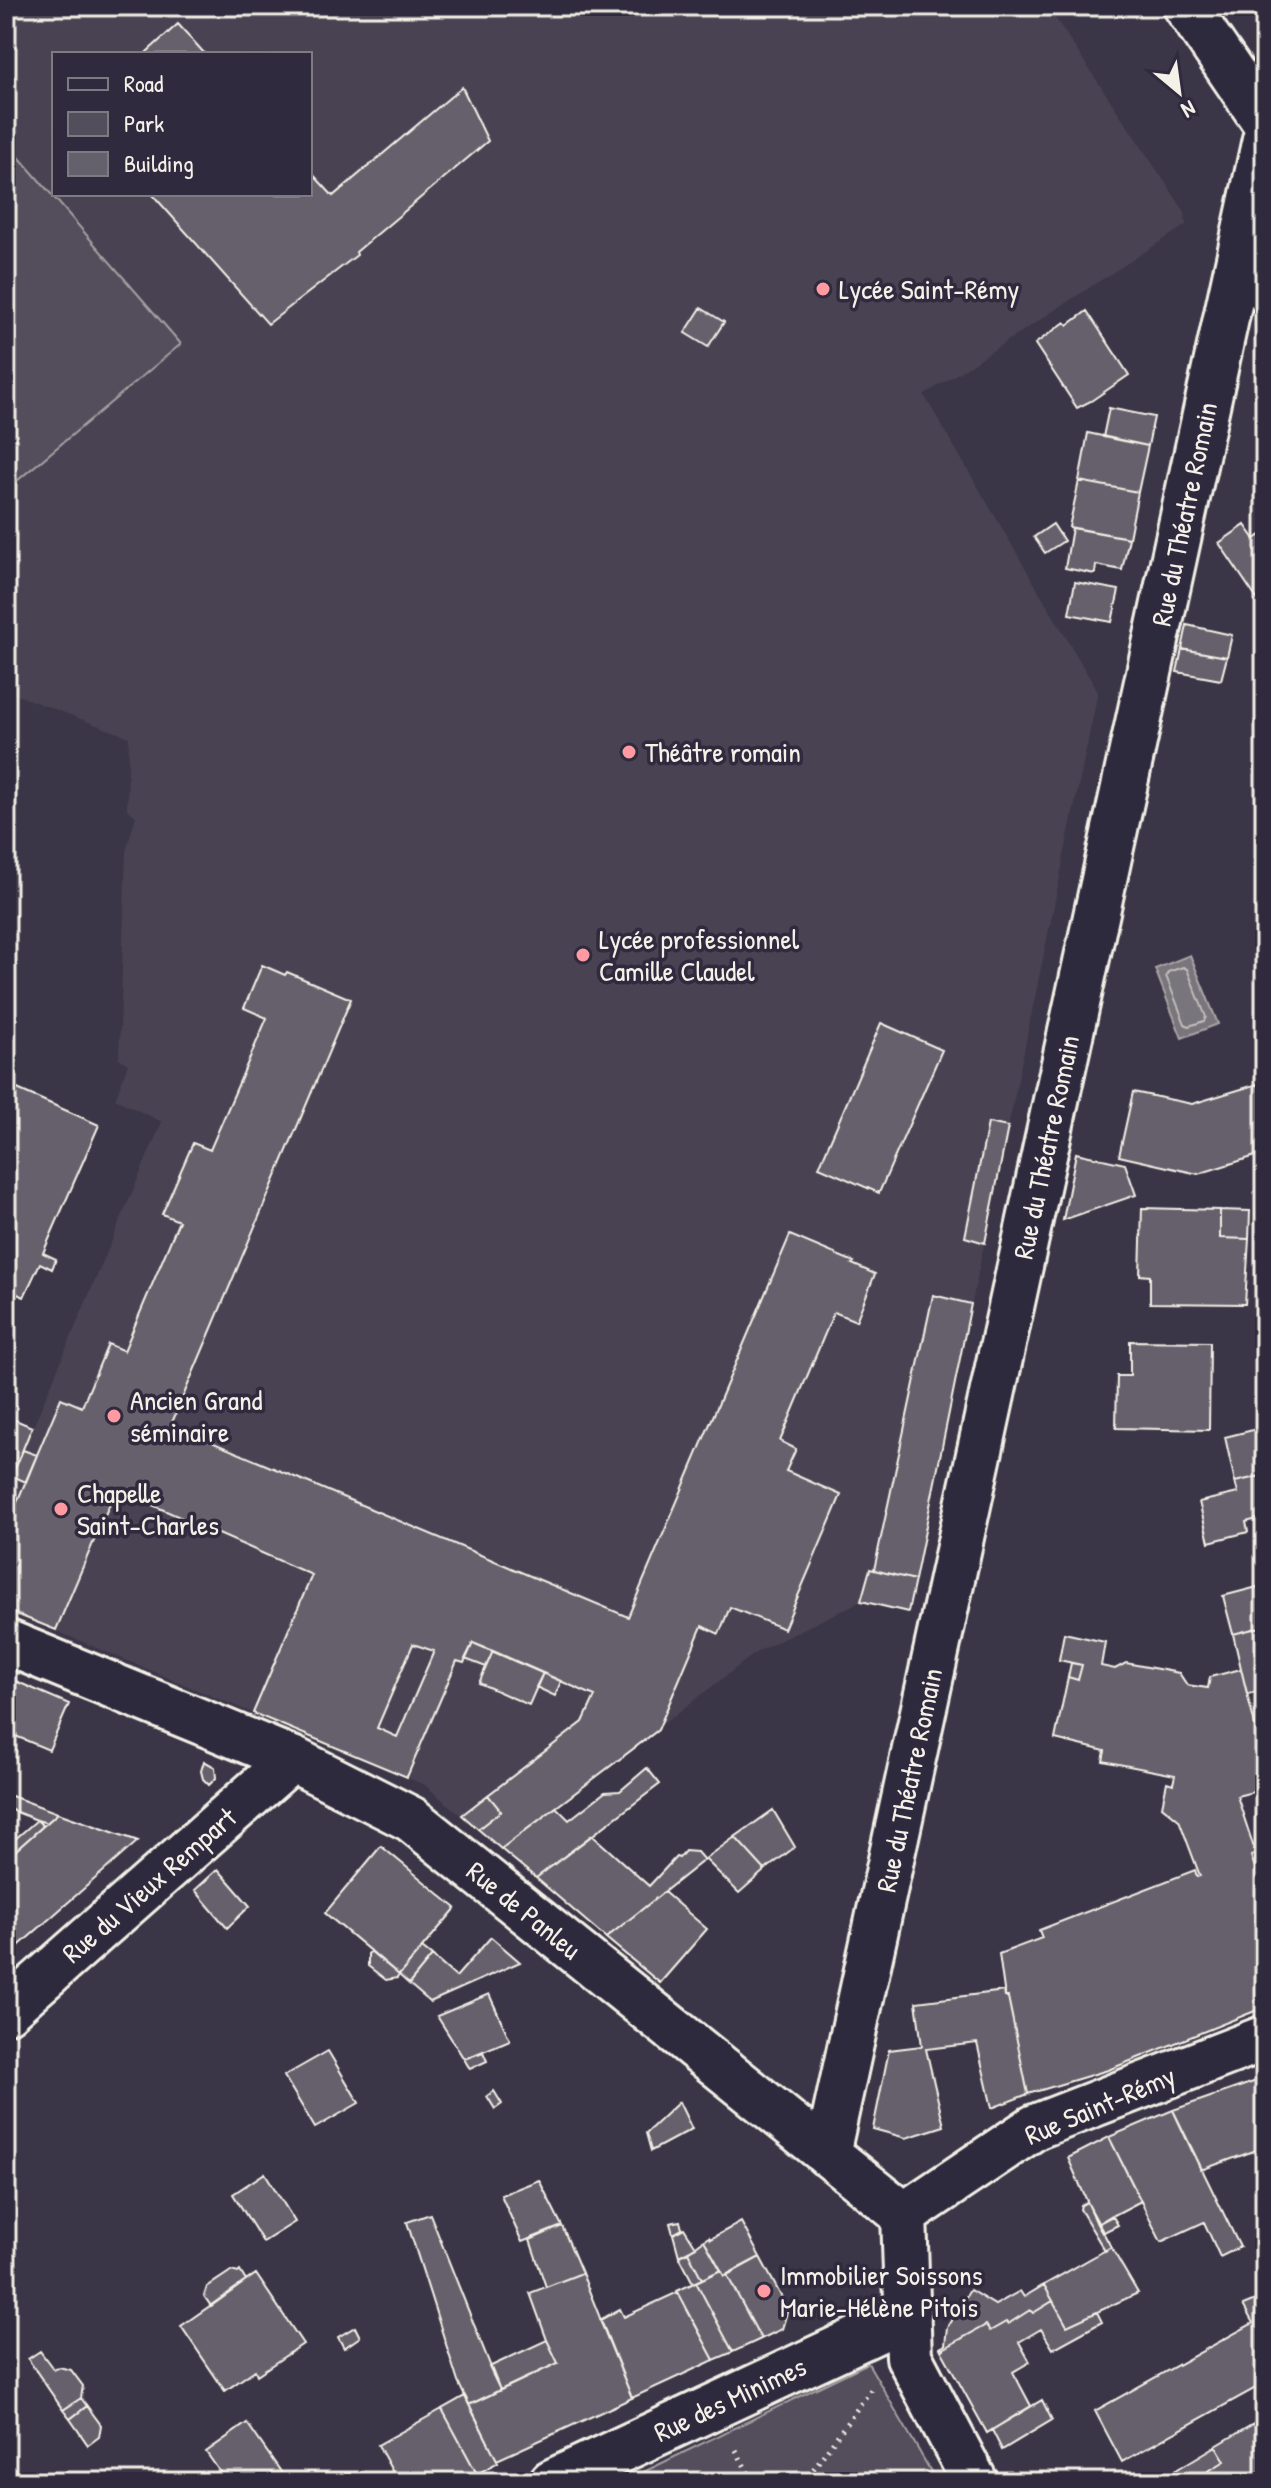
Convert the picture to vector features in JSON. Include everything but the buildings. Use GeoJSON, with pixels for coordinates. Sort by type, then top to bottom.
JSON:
{"type":"FeatureCollection","features":[{"type":"Feature","properties":{"kind":"street"},"geometry":{"type":"LineString","coordinates":[[1186,6],[1265,122]]}},
{"type":"Feature","properties":{"kind":"street","name":"Rue du Théatre Romain"},"geometry":{"type":"LineString","coordinates":[[827,2154],[1265,139]]}},
{"type":"Feature","properties":{"kind":"street","name":"Rue de Panleu"},"geometry":{"type":"LineString","coordinates":[[6,1642],[292,1759],[411,1819],[904,2215]]}},
{"type":"Feature","properties":{"kind":"street","name":"Rue du Vieux Rempart"},"geometry":{"type":"LineString","coordinates":[[6,2011],[292,1759]]}},
{"type":"Feature","properties":{"kind":"street","name":"Rue Saint-Rémy"},"geometry":{"type":"LineString","coordinates":[[904,2215],[1035,2127],[1265,2038]]}},
{"type":"Feature","properties":{"kind":"street"},"geometry":{"type":"LineString","coordinates":[[904,2215],[909,2336],[975,2482]]}},
{"type":"Feature","properties":{"kind":"street","name":"Rue des Minimes"},"geometry":{"type":"LineString","coordinates":[[552,2482],[909,2336]]}},
{"type":"Feature","properties":{"kind":"lane"},"geometry":{"type":"LineString","coordinates":[[1238,262],[1265,301]]}},
{"type":"Feature","properties":{"kind":"path"},"geometry":{"type":"LineString","coordinates":[[804,2482],[909,2336]]}},
{"type":"Feature","properties":{"kind":"shaded area","name":"Lycée professionnel Camille Claudel"},"geometry":{"type":"Polygon","coordinates":[[[6,6],[1047,6],[1185,212],[1186,225],[924,395],[1098,692],[908,1612],[861,1601],[758,1651],[501,1849],[425,1785],[6,1610],[6,1491],[162,1122],[115,1099],[128,1064],[119,1058],[126,852],[136,816],[127,809],[129,737],[6,691],[6,6]]]}},
{"type":"Feature","properties":{"kind":"green space"},"geometry":{"type":"Polygon","coordinates":[[[6,142],[181,344],[6,490],[6,142]]]}},
{"type":"Feature","properties":{"kind":"green space"},"geometry":{"type":"Polygon","coordinates":[[[868,2363],[937,2482],[623,2482],[868,2363]]]}},
{"type":"Feature","properties":{"kind":"water"},"geometry":{"type":"Polygon","coordinates":[[[1190,955],[1218,1024],[1182,1038],[1155,969],[1190,955]]]}},
{"type":"Feature","properties":{"kind":"place","name":"Lycée Saint-Rémy"},"geometry":{"type":"Point","coordinates":[823,289]}},
{"type":"Feature","properties":{"kind":"place","name":"Théâtre romain"},"geometry":{"type":"Point","coordinates":[629,752]}},
{"type":"Feature","properties":{"kind":"place","name":"Lycée professionnel Camille Claudel"},"geometry":{"type":"Point","coordinates":[583,955]}},
{"type":"Feature","properties":{"kind":"place","name":"Ancien Grand séminaire"},"geometry":{"type":"Point","coordinates":[114,1416]}},
{"type":"Feature","properties":{"kind":"place","name":"Chapelle Saint-Charles"},"geometry":{"type":"Point","coordinates":[61,1509]}},
{"type":"Feature","properties":{"kind":"place","name":"Immobilier Soissons Marie-Hélène Pitois"},"geometry":{"type":"Point","coordinates":[764,2291]}}]}
